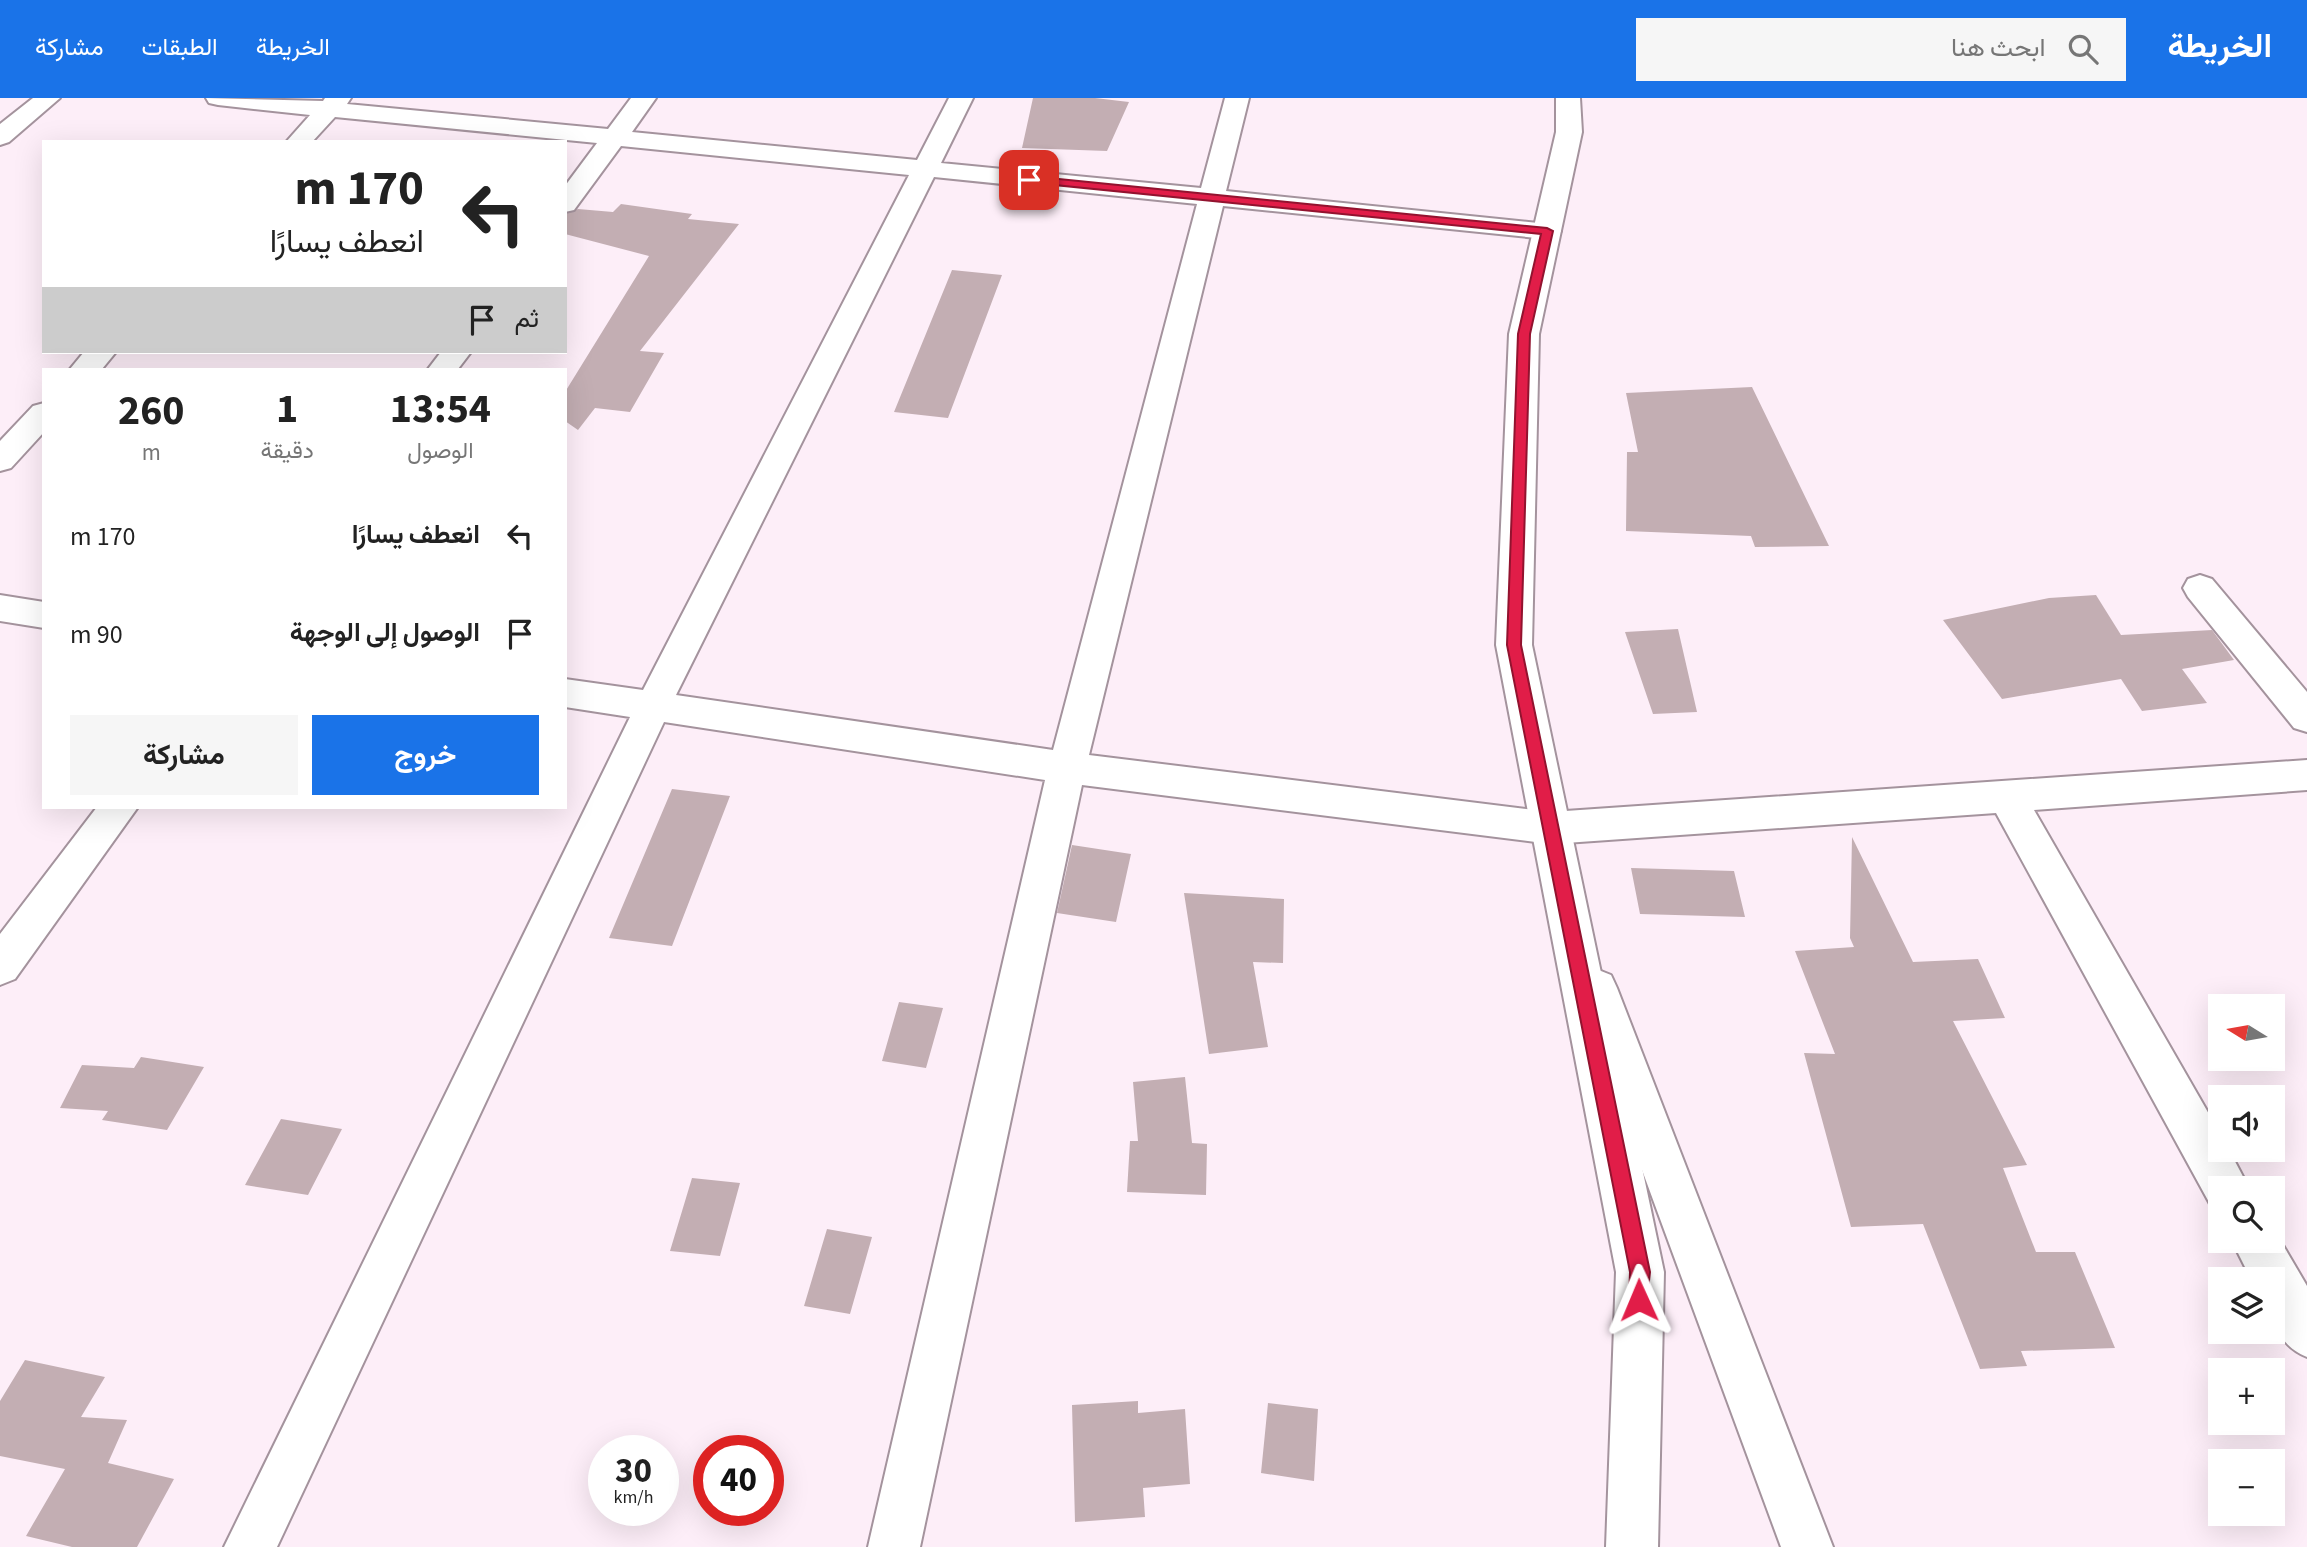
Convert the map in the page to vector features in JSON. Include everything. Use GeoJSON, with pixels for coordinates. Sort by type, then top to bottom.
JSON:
{"type":"FeatureCollection","features":[{"type":"Feature","properties":{"kind":"street"},"geometry":{"type":"LineString","coordinates":[[0,137],[48,98]]}},
{"type":"Feature","properties":{"kind":"street"},"geometry":{"type":"LineString","coordinates":[[218,98],[334,104],[614,138],[1547,231]]}},
{"type":"Feature","properties":{"kind":"street"},"geometry":{"type":"LineString","coordinates":[[567,201],[643,98]]}},
{"type":"Feature","properties":{"kind":"street"},"geometry":{"type":"LineString","coordinates":[[250,1547],[653,706],[961,98]]}},
{"type":"Feature","properties":{"kind":"street"},"geometry":{"type":"LineString","coordinates":[[894,1547],[1067,767],[1237,98]]}},
{"type":"Feature","properties":{"kind":"street"},"geometry":{"type":"LineString","coordinates":[[1568,98],[1569,132],[1524,334],[1514,645],[1640,1272],[1632,1547]]}},
{"type":"Feature","properties":{"kind":"street"},"geometry":{"type":"LineString","coordinates":[[300,140],[334,104]]}},
{"type":"Feature","properties":{"kind":"street"},"geometry":{"type":"LineString","coordinates":[[86,368],[99,354]]}},
{"type":"Feature","properties":{"kind":"street"},"geometry":{"type":"LineString","coordinates":[[444,368],[454,354]]}},
{"type":"Feature","properties":{"kind":"street"},"geometry":{"type":"LineString","coordinates":[[0,460],[42,415]]}},
{"type":"Feature","properties":{"kind":"street"},"geometry":{"type":"LineString","coordinates":[[2200,588],[2307,718]]}},
{"type":"Feature","properties":{"kind":"street"},"geometry":{"type":"LineString","coordinates":[[0,608],[42,615]]}},
{"type":"Feature","properties":{"kind":"street"},"geometry":{"type":"LineString","coordinates":[[567,693],[1067,767],[1551,828],[2307,775]]}},
{"type":"Feature","properties":{"kind":"street"},"geometry":{"type":"LineString","coordinates":[[2006,795],[2219,1176]]}},
{"type":"Feature","properties":{"kind":"street"},"geometry":{"type":"LineString","coordinates":[[0,966],[118,809]]}},
{"type":"Feature","properties":{"kind":"street"},"geometry":{"type":"LineString","coordinates":[[1570,918],[1807,1547]]}},
{"type":"Feature","properties":{"kind":"street"},"geometry":{"type":"LineString","coordinates":[[2262,1253],[2307,1333]]}},
{"type":"Feature","properties":{"kind":"building"},"geometry":{"type":"Polygon","coordinates":[[[1033,98],[1095,98],[1129,102],[1107,151],[1022,148],[1033,98]]]}},
{"type":"Feature","properties":{"kind":"building"},"geometry":{"type":"Polygon","coordinates":[[[621,204],[692,214],[688,219],[739,224],[640,351],[664,353],[630,412],[595,408],[578,430],[567,422],[567,389],[649,256],[567,235],[567,213],[578,209],[613,212],[621,204]]]}},
{"type":"Feature","properties":{"kind":"building"},"geometry":{"type":"Polygon","coordinates":[[[952,270],[1002,275],[948,418],[894,412],[952,270]]]}},
{"type":"Feature","properties":{"kind":"building"},"geometry":{"type":"Polygon","coordinates":[[[1752,387],[1829,546],[1755,547],[1751,536],[1626,531],[1627,452],[1638,452],[1626,393],[1752,387]]]}},
{"type":"Feature","properties":{"kind":"building"},"geometry":{"type":"Polygon","coordinates":[[[2096,595],[2121,635],[2212,630],[2234,660],[2182,669],[2207,703],[2142,711],[2121,679],[2002,699],[1943,620],[2049,598],[2096,595]]]}},
{"type":"Feature","properties":{"kind":"building"},"geometry":{"type":"Polygon","coordinates":[[[1678,629],[1697,712],[1653,714],[1625,632],[1678,629]]]}},
{"type":"Feature","properties":{"kind":"building"},"geometry":{"type":"Polygon","coordinates":[[[672,789],[730,796],[672,946],[609,938],[672,789]]]}},
{"type":"Feature","properties":{"kind":"building"},"geometry":{"type":"Polygon","coordinates":[[[1852,837],[1913,962],[1978,959],[2005,1018],[1953,1021],[2027,1165],[2003,1168],[2036,1252],[2075,1252],[2115,1348],[2021,1351],[2027,1366],[1980,1369],[1923,1224],[1851,1227],[1804,1053],[1835,1054],[1795,951],[1854,947],[1850,938],[1852,837]]]}},
{"type":"Feature","properties":{"kind":"building"},"geometry":{"type":"Polygon","coordinates":[[[1072,845],[1131,854],[1116,922],[1057,913],[1072,845]]]}},
{"type":"Feature","properties":{"kind":"building"},"geometry":{"type":"Polygon","coordinates":[[[1631,868],[1734,871],[1745,917],[1640,914],[1631,868]]]}},
{"type":"Feature","properties":{"kind":"building"},"geometry":{"type":"Polygon","coordinates":[[[1184,893],[1284,899],[1283,963],[1253,962],[1268,1047],[1209,1054],[1184,893]]]}},
{"type":"Feature","properties":{"kind":"building"},"geometry":{"type":"Polygon","coordinates":[[[899,1002],[943,1008],[926,1068],[882,1061],[899,1002]]]}},
{"type":"Feature","properties":{"kind":"building"},"geometry":{"type":"Polygon","coordinates":[[[141,1057],[204,1067],[167,1130],[102,1120],[108,1111],[60,1108],[82,1065],[134,1068],[141,1057]]]}},
{"type":"Feature","properties":{"kind":"building"},"geometry":{"type":"Polygon","coordinates":[[[1185,1077],[1192,1143],[1207,1144],[1206,1195],[1127,1192],[1130,1141],[1138,1141],[1133,1082],[1185,1077]]]}},
{"type":"Feature","properties":{"kind":"building"},"geometry":{"type":"Polygon","coordinates":[[[281,1119],[342,1129],[308,1195],[245,1185],[281,1119]]]}},
{"type":"Feature","properties":{"kind":"building"},"geometry":{"type":"Polygon","coordinates":[[[692,1178],[740,1183],[720,1256],[670,1251],[692,1178]]]}},
{"type":"Feature","properties":{"kind":"building"},"geometry":{"type":"Polygon","coordinates":[[[827,1229],[872,1237],[850,1314],[804,1306],[827,1229]]]}},
{"type":"Feature","properties":{"kind":"building"},"geometry":{"type":"Polygon","coordinates":[[[25,1360],[105,1377],[81,1417],[127,1420],[108,1463],[174,1479],[137,1547],[72,1547],[26,1536],[65,1469],[0,1456],[0,1401],[25,1360]]]}},
{"type":"Feature","properties":{"kind":"building"},"geometry":{"type":"Polygon","coordinates":[[[1138,1401],[1138,1413],[1185,1409],[1190,1484],[1143,1488],[1145,1517],[1075,1522],[1072,1405],[1138,1401]]]}},
{"type":"Feature","properties":{"kind":"building"},"geometry":{"type":"Polygon","coordinates":[[[1268,1403],[1318,1409],[1314,1481],[1261,1473],[1268,1403]]]}},
{"type":"Feature","properties":{"kind":"route"},"geometry":{"type":"LineString","coordinates":[[1029,180],[1547,231],[1524,334],[1514,645],[1640,1272],[1639,1300]]}}]}
